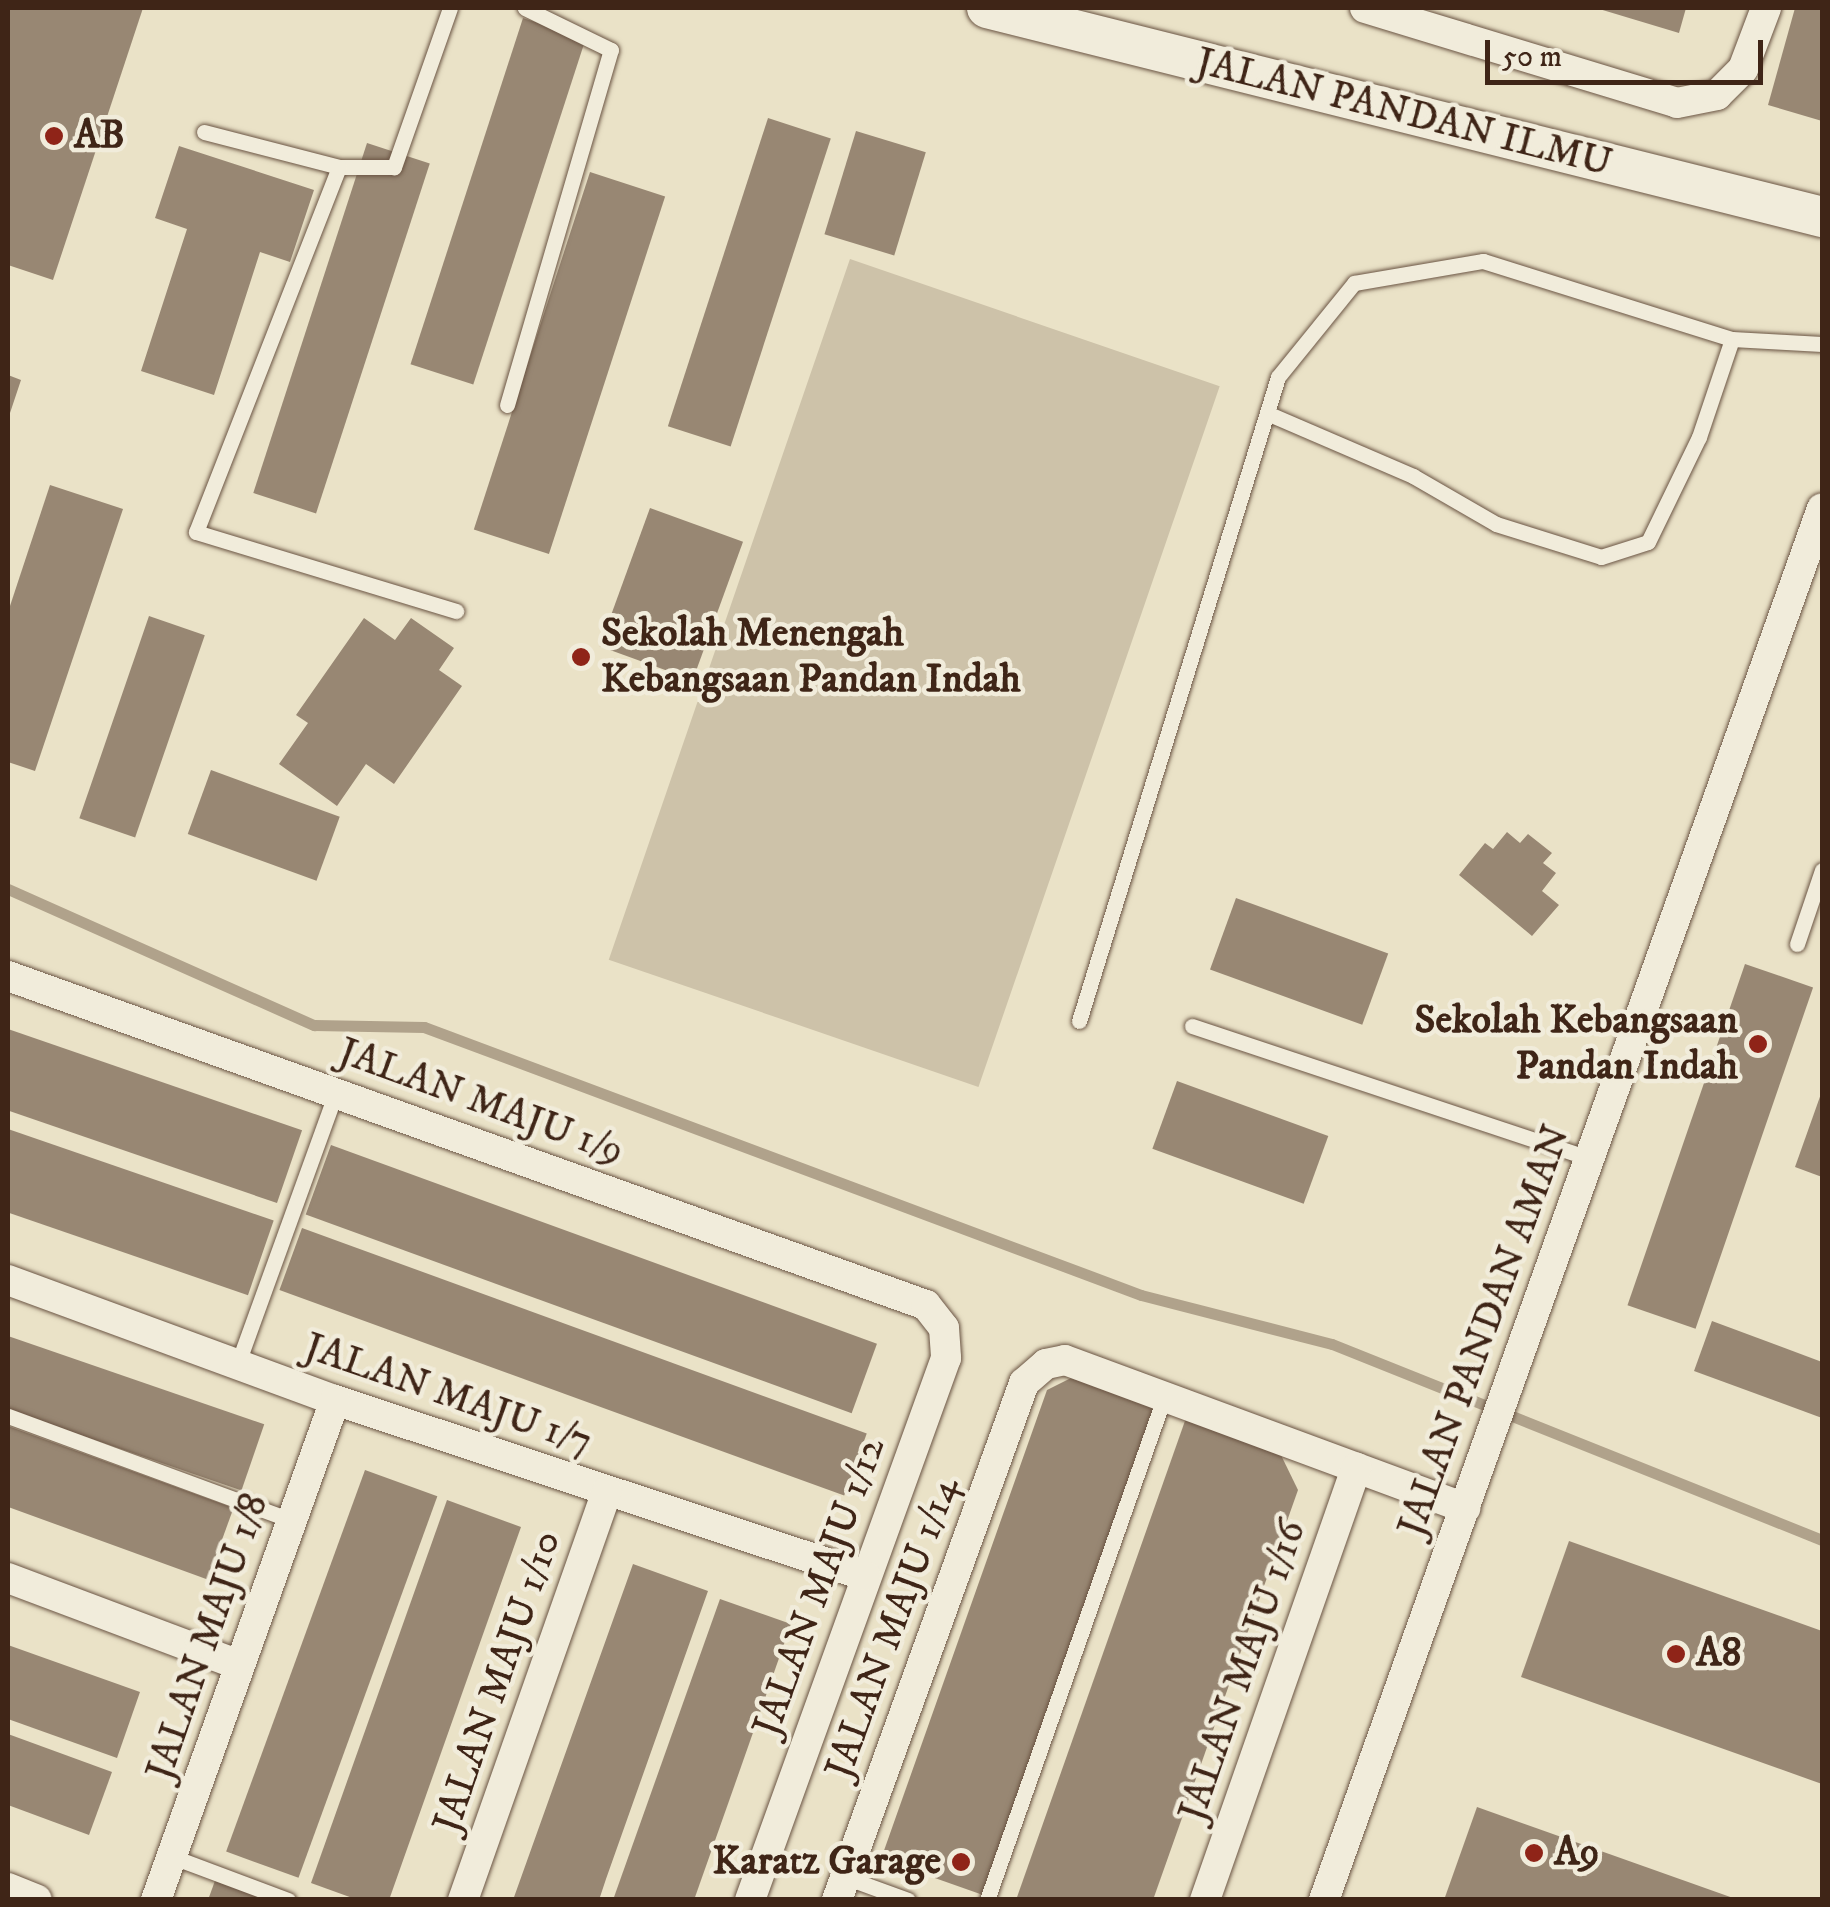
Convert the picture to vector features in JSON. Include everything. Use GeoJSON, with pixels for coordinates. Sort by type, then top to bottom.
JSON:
{"type":"FeatureCollection","features":[{"type":"Feature","properties":{"kind":"street","name":"JALAN PANDAN ILMU"},"geometry":{"type":"LineString","coordinates":[[987,8],[1048,16],[1822,217]]}},
{"type":"Feature","properties":{"kind":"street"},"geometry":{"type":"LineString","coordinates":[[1365,8],[1677,103],[1718,96],[1743,68],[1766,8]]}},
{"type":"Feature","properties":{"kind":"street","name":"JALAN PANDAN AMAN"},"geometry":{"type":"LineString","coordinates":[[1324,1900],[1822,508]]}},
{"type":"Feature","properties":{"kind":"street","name":"JALAN MAJU 1/9"},"geometry":{"type":"LineString","coordinates":[[8,976],[926,1306]]}},
{"type":"Feature","properties":{"kind":"street","name":"JALAN MAJU 1/7"},"geometry":{"type":"LineString","coordinates":[[8,1280],[335,1400],[866,1576]]}},
{"type":"Feature","properties":{"kind":"street","name":"JALAN MAJU 1/12"},"geometry":{"type":"LineString","coordinates":[[750,1900],[946,1358],[944,1328],[926,1306]]}},
{"type":"Feature","properties":{"kind":"street","name":"JALAN MAJU 1/14"},"geometry":{"type":"LineString","coordinates":[[841,1888],[1024,1383],[1046,1364],[1065,1360],[1165,1395]]}},
{"type":"Feature","properties":{"kind":"street"},"geometry":{"type":"LineString","coordinates":[[1165,1395],[1464,1508]]}},
{"type":"Feature","properties":{"kind":"street","name":"JALAN MAJU 1/8"},"geometry":{"type":"LineString","coordinates":[[156,1900],[335,1400]]}},
{"type":"Feature","properties":{"kind":"street","name":"JALAN MAJU 1/16"},"geometry":{"type":"LineString","coordinates":[[1205,1900],[1356,1468]]}},
{"type":"Feature","properties":{"kind":"street","name":"JALAN MAJU 1/10"},"geometry":{"type":"LineString","coordinates":[[464,1900],[607,1492]]}},
{"type":"Feature","properties":{"kind":"street"},"geometry":{"type":"LineString","coordinates":[[8,1578],[239,1664]]}},
{"type":"Feature","properties":{"kind":"street"},"geometry":{"type":"LineString","coordinates":[[8,1888],[37,1900]]}},
{"type":"Feature","properties":{"kind":"lane"},"geometry":{"type":"LineString","coordinates":[[204,132],[339,167],[394,167],[450,8]]}},
{"type":"Feature","properties":{"kind":"lane"},"geometry":{"type":"LineString","coordinates":[[507,405],[611,50],[526,8]]}},
{"type":"Feature","properties":{"kind":"lane"},"geometry":{"type":"LineString","coordinates":[[339,167],[196,532],[456,611]]}},
{"type":"Feature","properties":{"kind":"lane"},"geometry":{"type":"LineString","coordinates":[[1080,1022],[1278,378],[1354,283],[1483,262],[1732,339],[1822,344]]}},
{"type":"Feature","properties":{"kind":"lane"},"geometry":{"type":"LineString","coordinates":[[1267,414],[1413,476],[1496,524],[1601,557],[1648,542],[1699,437],[1732,339]]}},
{"type":"Feature","properties":{"kind":"lane"},"geometry":{"type":"LineString","coordinates":[[1797,944],[1822,870]]}},
{"type":"Feature","properties":{"kind":"lane"},"geometry":{"type":"LineString","coordinates":[[1192,1026],[1589,1158]]}},
{"type":"Feature","properties":{"kind":"lane"},"geometry":{"type":"LineString","coordinates":[[238,1363],[336,1092]]}},
{"type":"Feature","properties":{"kind":"lane"},"geometry":{"type":"LineString","coordinates":[[987,1900],[1165,1395]]}},
{"type":"Feature","properties":{"kind":"lane"},"geometry":{"type":"LineString","coordinates":[[8,1416],[291,1520]]}},
{"type":"Feature","properties":{"kind":"lane"},"geometry":{"type":"LineString","coordinates":[[173,1857],[288,1900]]}},
{"type":"Feature","properties":{"kind":"lane"},"geometry":{"type":"LineString","coordinates":[[841,1888],[908,1900]]}},
{"type":"Feature","properties":{"kind":"shaded area"},"geometry":{"type":"Polygon","coordinates":[[[850,259],[1220,386],[978,1087],[609,960],[850,259]]]}},
{"type":"Feature","properties":{"kind":"building","name":"AB"},"geometry":{"type":"Polygon","coordinates":[[[8,8],[143,8],[53,280],[8,265],[8,8]]]}},
{"type":"Feature","properties":{"kind":"building"},"geometry":{"type":"Polygon","coordinates":[[[1596,8],[1686,8],[1679,33],[1596,8]]]}},
{"type":"Feature","properties":{"kind":"building"},"geometry":{"type":"Polygon","coordinates":[[[1795,8],[1822,8],[1822,121],[1768,105],[1795,8]]]}},
{"type":"Feature","properties":{"kind":"building"},"geometry":{"type":"Polygon","coordinates":[[[523,18],[586,38],[473,385],[411,364],[523,18]]]}},
{"type":"Feature","properties":{"kind":"building"},"geometry":{"type":"Polygon","coordinates":[[[768,118],[831,138],[731,447],[668,426],[768,118]]]}},
{"type":"Feature","properties":{"kind":"building"},"geometry":{"type":"Polygon","coordinates":[[[856,131],[926,152],[894,256],[824,234],[856,131]]]}},
{"type":"Feature","properties":{"kind":"building"},"geometry":{"type":"Polygon","coordinates":[[[367,143],[430,163],[316,513],[253,493],[367,143]]]}},
{"type":"Feature","properties":{"kind":"building"},"geometry":{"type":"Polygon","coordinates":[[[179,146],[314,190],[290,262],[260,252],[214,395],[141,371],[187,229],[155,218],[179,146]]]}},
{"type":"Feature","properties":{"kind":"building"},"geometry":{"type":"Polygon","coordinates":[[[590,172],[665,196],[549,554],[474,530],[590,172]]]}},
{"type":"Feature","properties":{"kind":"building"},"geometry":{"type":"Polygon","coordinates":[[[8,375],[21,380],[8,419],[8,375]]]}},
{"type":"Feature","properties":{"kind":"building"},"geometry":{"type":"Polygon","coordinates":[[[50,485],[123,509],[35,771],[8,762],[8,612],[50,485]]]}},
{"type":"Feature","properties":{"kind":"building"},"geometry":{"type":"Polygon","coordinates":[[[650,508],[743,542],[693,680],[600,646],[650,508]]]}},
{"type":"Feature","properties":{"kind":"building"},"geometry":{"type":"Polygon","coordinates":[[[149,616],[205,635],[135,838],[79,818],[149,616]]]}},
{"type":"Feature","properties":{"kind":"building"},"geometry":{"type":"Polygon","coordinates":[[[364,618],[395,640],[411,618],[454,648],[439,670],[462,686],[394,784],[366,764],[337,806],[279,764],[308,723],[296,715],[364,618]]]}},
{"type":"Feature","properties":{"kind":"building"},"geometry":{"type":"Polygon","coordinates":[[[211,770],[340,817],[316,881],[188,834],[211,770]]]}},
{"type":"Feature","properties":{"kind":"building"},"geometry":{"type":"Polygon","coordinates":[[[1507,832],[1520,843],[1528,834],[1552,853],[1543,863],[1556,873],[1542,891],[1559,905],[1532,936],[1459,875],[1485,843],[1493,849],[1507,832]]]}},
{"type":"Feature","properties":{"kind":"building"},"geometry":{"type":"Polygon","coordinates":[[[1236,898],[1388,953],[1362,1025],[1210,969],[1236,898]]]}},
{"type":"Feature","properties":{"kind":"building"},"geometry":{"type":"Polygon","coordinates":[[[1745,964],[1813,987],[1696,1329],[1627,1305],[1745,964]]]}},
{"type":"Feature","properties":{"kind":"building"},"geometry":{"type":"Polygon","coordinates":[[[8,1029],[302,1130],[277,1203],[8,1110],[8,1029]]]}},
{"type":"Feature","properties":{"kind":"building"},"geometry":{"type":"Polygon","coordinates":[[[1177,1081],[1328,1136],[1304,1204],[1152,1149],[1177,1081]]]}},
{"type":"Feature","properties":{"kind":"building"},"geometry":{"type":"Polygon","coordinates":[[[1822,1091],[1822,1177],[1795,1167],[1822,1091]]]}},
{"type":"Feature","properties":{"kind":"building"},"geometry":{"type":"Polygon","coordinates":[[[8,1129],[274,1220],[248,1295],[8,1213],[8,1129]]]}},
{"type":"Feature","properties":{"kind":"building"},"geometry":{"type":"Polygon","coordinates":[[[331,1145],[877,1344],[852,1413],[306,1215],[331,1145]]]}},
{"type":"Feature","properties":{"kind":"building"},"geometry":{"type":"Polygon","coordinates":[[[302,1228],[867,1434],[844,1496],[279,1290],[302,1228]]]}},
{"type":"Feature","properties":{"kind":"building"},"geometry":{"type":"Polygon","coordinates":[[[1712,1321],[1822,1362],[1822,1418],[1694,1371],[1712,1321]]]}},
{"type":"Feature","properties":{"kind":"building"},"geometry":{"type":"Polygon","coordinates":[[[8,1336],[264,1424],[241,1490],[8,1410],[8,1336]]]}},
{"type":"Feature","properties":{"kind":"building"},"geometry":{"type":"Polygon","coordinates":[[[1077,1375],[1158,1404],[983,1895],[881,1859],[1047,1390],[1077,1375]]]}},
{"type":"Feature","properties":{"kind":"building"},"geometry":{"type":"Polygon","coordinates":[[[1186,1418],[1279,1451],[1298,1490],[1153,1900],[1016,1900],[1186,1418]]]}},
{"type":"Feature","properties":{"kind":"building"},"geometry":{"type":"Polygon","coordinates":[[[8,1426],[234,1508],[208,1580],[8,1507],[8,1426]]]}},
{"type":"Feature","properties":{"kind":"building"},"geometry":{"type":"Polygon","coordinates":[[[365,1470],[437,1496],[298,1878],[226,1852],[365,1470]]]}},
{"type":"Feature","properties":{"kind":"building"},"geometry":{"type":"Polygon","coordinates":[[[447,1500],[521,1527],[389,1900],[358,1900],[311,1883],[447,1500]]]}},
{"type":"Feature","properties":{"kind":"building","name":"A8"},"geometry":{"type":"Polygon","coordinates":[[[1569,1541],[1822,1631],[1822,1784],[1521,1677],[1569,1541]]]}},
{"type":"Feature","properties":{"kind":"building"},"geometry":{"type":"Polygon","coordinates":[[[633,1564],[708,1591],[599,1900],[513,1900],[633,1564]]]}},
{"type":"Feature","properties":{"kind":"building"},"geometry":{"type":"Polygon","coordinates":[[[720,1599],[791,1624],[694,1900],[613,1900],[720,1599]]]}},
{"type":"Feature","properties":{"kind":"building"},"geometry":{"type":"Polygon","coordinates":[[[8,1645],[140,1692],[117,1758],[8,1719],[8,1645]]]}},
{"type":"Feature","properties":{"kind":"building"},"geometry":{"type":"Polygon","coordinates":[[[8,1734],[112,1772],[89,1835],[8,1805],[8,1734]]]}},
{"type":"Feature","properties":{"kind":"building","name":"A9"},"geometry":{"type":"Polygon","coordinates":[[[1477,1807],[1736,1899],[1444,1900],[1477,1807]]]}},
{"type":"Feature","properties":{"kind":"building"},"geometry":{"type":"Polygon","coordinates":[[[216,1878],[274,1900],[208,1900],[216,1878]]]}},
{"type":"Feature","properties":{"kind":"waterway"},"geometry":{"type":"LineString","coordinates":[[8,889],[314,1025],[424,1027],[1141,1295],[1332,1344],[1822,1540]]}},
{"type":"Feature","properties":{"kind":"place","name":"AB"},"geometry":{"type":"Point","coordinates":[54,136]}},
{"type":"Feature","properties":{"kind":"place","name":"Sekolah Menengah Kebangsaan Pandan Indah"},"geometry":{"type":"Point","coordinates":[581,657]}},
{"type":"Feature","properties":{"kind":"place","name":"Sekolah Kebangsaan Pandan Indah"},"geometry":{"type":"Point","coordinates":[1758,1044]}},
{"type":"Feature","properties":{"kind":"place","name":"A8"},"geometry":{"type":"Point","coordinates":[1676,1654]}},
{"type":"Feature","properties":{"kind":"place","name":"A9"},"geometry":{"type":"Point","coordinates":[1534,1853]}},
{"type":"Feature","properties":{"kind":"place","name":"Karatz Garage"},"geometry":{"type":"Point","coordinates":[961,1862]}}]}
